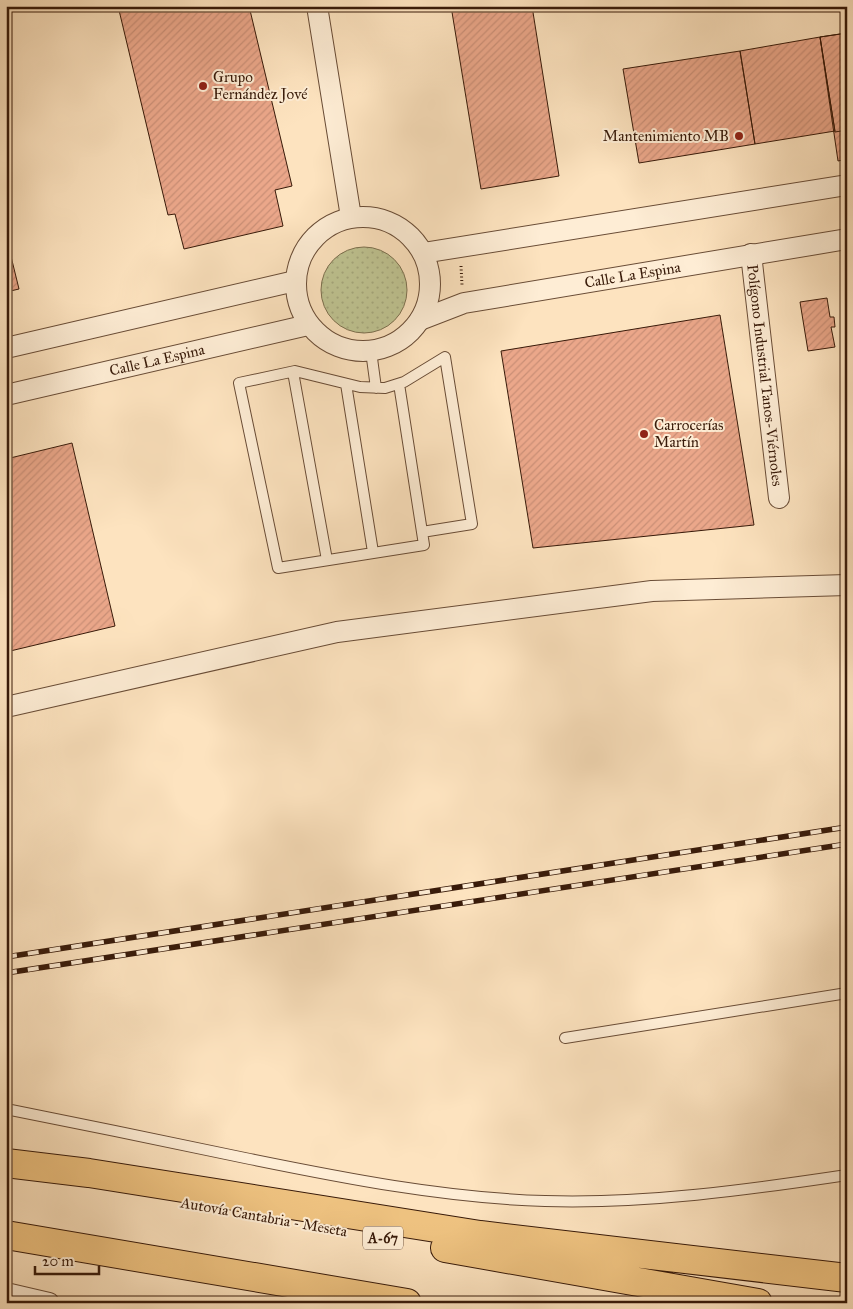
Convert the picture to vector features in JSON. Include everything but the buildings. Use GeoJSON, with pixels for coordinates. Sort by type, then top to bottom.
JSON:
{"type":"FeatureCollection","features":[{"type":"Feature","properties":{"kind":"highway"},"geometry":{"type":"LineString","coordinates":[[6,1163],[89,1173],[489,1236],[847,1278]]}},
{"type":"Feature","properties":{"kind":"highway","name":"Autovía Cantabria - Meseta"},"geometry":{"type":"LineString","coordinates":[[6,1176],[168,1200],[758,1303]]}},
{"type":"Feature","properties":{"kind":"highway"},"geometry":{"type":"LineString","coordinates":[[6,1235],[407,1303]]}},
{"type":"Feature","properties":{"kind":"highway"},"geometry":{"type":"LineString","coordinates":[[216,1271],[330,1303]]}},
{"type":"Feature","properties":{"kind":"street"},"geometry":{"type":"LineString","coordinates":[[317,6],[351,217]]}},
{"type":"Feature","properties":{"kind":"street"},"geometry":{"type":"LineString","coordinates":[[423,254],[847,185]]}},
{"type":"Feature","properties":{"kind":"street","name":"Calle La Espina"},"geometry":{"type":"LineString","coordinates":[[351,217],[372,217],[393,224],[410,236],[423,254],[429,269],[430,286],[428,302],[420,320],[407,335],[390,346],[371,351],[353,351],[336,346],[320,337],[308,325],[298,304],[294,282],[300,259],[311,239],[329,225],[351,217]]}},
{"type":"Feature","properties":{"kind":"street","name":"Calle La Espina"},"geometry":{"type":"LineString","coordinates":[[420,320],[464,303],[847,239]]}},
{"type":"Feature","properties":{"kind":"street","name":"Polígono Industrial Tanos-Viérnoles"},"geometry":{"type":"LineString","coordinates":[[751,254],[779,498]]}},
{"type":"Feature","properties":{"kind":"street"},"geometry":{"type":"LineString","coordinates":[[6,348],[294,282]]}},
{"type":"Feature","properties":{"kind":"street","name":"Calle La Espina"},"geometry":{"type":"LineString","coordinates":[[6,395],[308,325]]}},
{"type":"Feature","properties":{"kind":"street"},"geometry":{"type":"LineString","coordinates":[[6,707],[336,632],[652,591],[847,585]]}},
{"type":"Feature","properties":{"kind":"street"},"geometry":{"type":"LineString","coordinates":[[6,1293],[49,1303]]}},
{"type":"Feature","properties":{"kind":"lane"},"geometry":{"type":"LineString","coordinates":[[371,351],[376,388]]}},
{"type":"Feature","properties":{"kind":"lane"},"geometry":{"type":"LineString","coordinates":[[399,384],[424,545],[278,568],[239,383],[292,372],[346,384],[384,388],[399,384],[446,357],[472,524],[422,532]]}},
{"type":"Feature","properties":{"kind":"lane"},"geometry":{"type":"LineString","coordinates":[[292,372],[327,560]]}},
{"type":"Feature","properties":{"kind":"lane"},"geometry":{"type":"LineString","coordinates":[[346,384],[374,552]]}},
{"type":"Feature","properties":{"kind":"lane"},"geometry":{"type":"LineString","coordinates":[[565,1038],[847,993]]}},
{"type":"Feature","properties":{"kind":"lane"},"geometry":{"type":"LineString","coordinates":[[6,1108],[368,1182],[495,1197],[586,1202],[658,1198],[730,1192],[847,1175]]}},
{"type":"Feature","properties":{"kind":"path"},"geometry":{"type":"LineString","coordinates":[[460,248],[464,303]]}},
{"type":"Feature","properties":{"kind":"green space"},"geometry":{"type":"Polygon","coordinates":[[[364,247],[381,250],[395,259],[404,273],[407,290],[404,307],[395,321],[381,330],[364,333],[347,330],[333,321],[324,307],[321,290],[324,273],[333,259],[347,250],[364,247]]]}},
{"type":"Feature","properties":{"kind":"railway"},"geometry":{"type":"LineString","coordinates":[[6,957],[847,827]]}},
{"type":"Feature","properties":{"kind":"railway"},"geometry":{"type":"LineString","coordinates":[[6,973],[847,844]]}},
{"type":"Feature","properties":{"kind":"place","name":"Grupo Fernández Jové"},"geometry":{"type":"Point","coordinates":[203,86]}},
{"type":"Feature","properties":{"kind":"place","name":"Mantenimiento MB"},"geometry":{"type":"Point","coordinates":[739,136]}},
{"type":"Feature","properties":{"kind":"place","name":"Carrocerías Martín"},"geometry":{"type":"Point","coordinates":[644,434]}}]}
